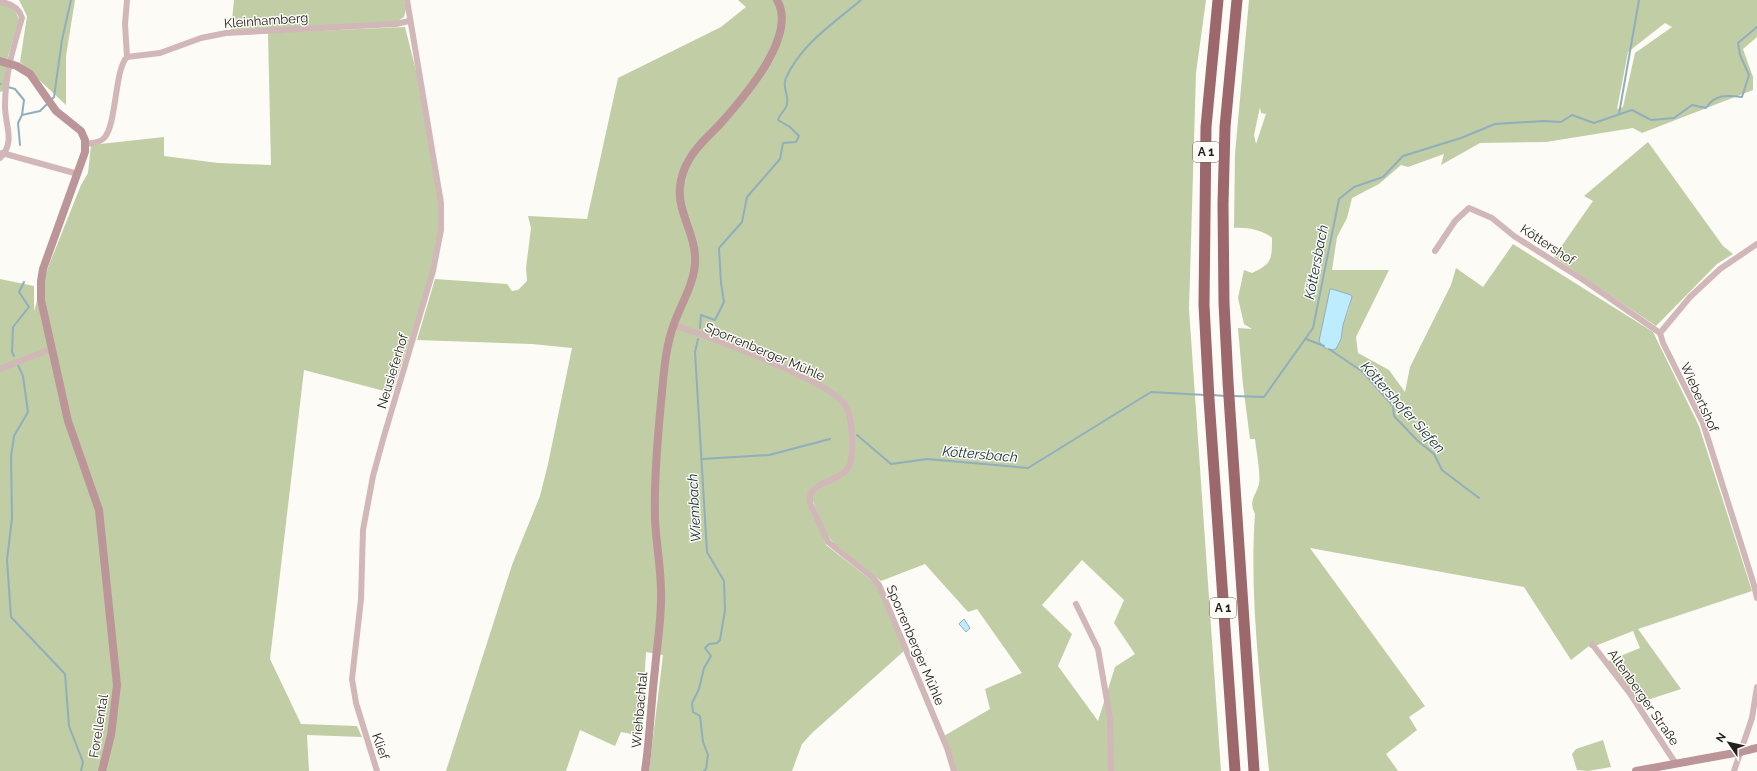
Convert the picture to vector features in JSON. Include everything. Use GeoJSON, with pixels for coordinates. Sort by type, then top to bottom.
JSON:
{"type":"FeatureCollection","features":[{"type":"Feature","properties":{"kind":"highway","name":"A 1"},"geometry":{"type":"LineString","coordinates":[[1218,0],[1206,127],[1204,305],[1212,445],[1235,771]]}},
{"type":"Feature","properties":{"kind":"highway","name":"A 1"},"geometry":{"type":"LineString","coordinates":[[1236,0],[1224,148],[1224,303],[1254,771]]}},
{"type":"Feature","properties":{"kind":"main road","name":"Wiehbachtal"},"geometry":{"type":"LineString","coordinates":[[645,771],[661,592],[655,517],[657,454],[663,380],[673,325],[692,278],[695,264],[695,251],[681,201],[680,190],[685,168],[690,158],[744,96],[778,41],[783,16],[778,0]]}},
{"type":"Feature","properties":{"kind":"main road"},"geometry":{"type":"LineString","coordinates":[[0,61],[9,62],[30,74],[51,105],[79,128],[84,136],[85,144]]}},
{"type":"Feature","properties":{"kind":"main road","name":"Forellental"},"geometry":{"type":"LineString","coordinates":[[85,144],[78,174],[49,252],[40,281],[41,300],[68,421],[99,510],[117,685],[111,735],[102,771]]}},
{"type":"Feature","properties":{"kind":"main road","name":"Altenberger Straße"},"geometry":{"type":"LineString","coordinates":[[1636,771],[1757,748]]}},
{"type":"Feature","properties":{"kind":"street"},"geometry":{"type":"LineString","coordinates":[[85,144],[99,142],[106,136],[110,126],[121,71],[127,57],[125,24],[127,0]]}},
{"type":"Feature","properties":{"kind":"street","name":"Neusieferhof"},"geometry":{"type":"LineString","coordinates":[[363,729],[356,703],[352,679],[361,599],[362,548],[365,517],[373,476],[384,436],[433,271],[441,230],[439,185],[409,21],[407,0]]}},
{"type":"Feature","properties":{"kind":"street"},"geometry":{"type":"LineString","coordinates":[[0,2],[14,6],[20,11],[22,18],[9,62],[5,88],[5,108],[10,143],[1,155],[78,174]]}},
{"type":"Feature","properties":{"kind":"street","name":"Kleinhamberg"},"geometry":{"type":"LineString","coordinates":[[127,57],[160,53],[201,38],[226,32],[396,24],[409,21]]}},
{"type":"Feature","properties":{"kind":"street","name":"Köttershof"},"geometry":{"type":"LineString","coordinates":[[1435,251],[1454,221],[1469,208],[1492,218],[1514,236],[1582,279],[1660,333]]}},
{"type":"Feature","properties":{"kind":"street"},"geometry":{"type":"LineString","coordinates":[[1660,333],[1690,297],[1720,269],[1757,244]]}},
{"type":"Feature","properties":{"kind":"street","name":"Sporrenberger Mühle"},"geometry":{"type":"LineString","coordinates":[[673,325],[727,344],[809,380],[825,388],[845,404],[849,414],[851,431],[850,464],[844,472],[815,487],[810,494],[810,503],[828,542],[873,578],[879,585],[944,742],[954,771]]}},
{"type":"Feature","properties":{"kind":"street","name":"Wiebertshof"},"geometry":{"type":"LineString","coordinates":[[1660,333],[1663,343],[1703,424],[1757,598]]}},
{"type":"Feature","properties":{"kind":"street"},"geometry":{"type":"LineString","coordinates":[[0,369],[51,349]]}},
{"type":"Feature","properties":{"kind":"street"},"geometry":{"type":"LineString","coordinates":[[1076,604],[1097,644],[1101,662],[1110,718],[1111,771]]}},
{"type":"Feature","properties":{"kind":"street","name":"Altenberger Straße"},"geometry":{"type":"LineString","coordinates":[[1592,644],[1631,695],[1676,764]]}},
{"type":"Feature","properties":{"kind":"street"},"geometry":{"type":"LineString","coordinates":[[1734,771],[1752,718],[1757,687]]}},
{"type":"Feature","properties":{"kind":"street","name":"Klief"},"geometry":{"type":"LineString","coordinates":[[363,729],[377,771]]}},
{"type":"Feature","properties":{"kind":"green space"},"geometry":{"type":"Polygon","coordinates":[[[19,0],[75,0],[66,56],[66,105],[20,62],[27,16],[19,0]]]}},
{"type":"Feature","properties":{"kind":"green space"},"geometry":{"type":"Polygon","coordinates":[[[234,0],[404,0],[406,9],[404,17],[396,22],[231,30],[234,0]]]}},
{"type":"Feature","properties":{"kind":"green space"},"geometry":{"type":"Polygon","coordinates":[[[738,0],[1206,0],[1196,73],[1189,309],[1221,771],[956,771],[944,736],[990,709],[985,689],[1022,673],[977,609],[968,612],[925,564],[881,581],[836,546],[825,532],[812,499],[812,494],[807,497],[826,545],[876,584],[904,651],[812,733],[802,744],[792,771],[649,771],[663,655],[646,652],[641,736],[621,732],[615,746],[580,730],[566,771],[446,771],[512,565],[540,496],[572,348],[532,344],[417,340],[435,279],[507,284],[512,291],[518,290],[527,281],[526,268],[531,228],[528,216],[587,219],[618,78],[721,27],[746,7],[738,0]],[[1082,560],[1042,605],[1072,634],[1058,666],[1098,721],[1115,667],[1135,654],[1114,623],[1124,600],[1082,560]]]}},
{"type":"Feature","properties":{"kind":"green space"},"geometry":{"type":"Polygon","coordinates":[[[1249,0],[1757,0],[1757,37],[1743,49],[1753,77],[1753,90],[1642,133],[1633,128],[1546,142],[1480,143],[1441,165],[1444,154],[1408,167],[1401,165],[1379,184],[1352,198],[1347,218],[1337,237],[1332,270],[1389,270],[1356,337],[1358,353],[1389,370],[1405,392],[1410,367],[1451,285],[1456,268],[1483,287],[1513,244],[1653,332],[1699,426],[1752,591],[1638,629],[1681,689],[1638,703],[1608,661],[1640,648],[1633,631],[1590,648],[1589,646],[1571,660],[1524,587],[1310,548],[1425,706],[1409,717],[1417,730],[1386,754],[1398,771],[1269,771],[1259,675],[1255,610],[1255,514],[1252,502],[1258,488],[1259,475],[1255,439],[1250,439],[1238,328],[1252,329],[1244,324],[1238,298],[1244,270],[1252,273],[1264,267],[1270,260],[1272,238],[1269,235],[1254,230],[1234,228],[1235,154],[1249,0]],[[1665,23],[1628,52],[1617,109],[1623,107],[1635,53],[1672,27],[1665,23]],[[1260,107],[1254,135],[1256,144],[1266,114],[1261,113],[1260,107]],[[1350,306],[1322,345],[1328,350],[1333,350],[1341,339],[1343,325],[1350,306]]]}},
{"type":"Feature","properties":{"kind":"green space"},"geometry":{"type":"Polygon","coordinates":[[[0,4],[13,7],[19,19],[8,56],[4,91],[0,92],[0,4]]]}},
{"type":"Feature","properties":{"kind":"green space"},"geometry":{"type":"Polygon","coordinates":[[[405,27],[423,98],[439,185],[439,230],[432,272],[392,393],[304,370],[270,659],[301,724],[357,726],[362,737],[307,735],[309,771],[0,771],[0,279],[34,286],[34,311],[43,280],[81,185],[88,173],[91,145],[164,137],[164,156],[218,163],[271,165],[268,33],[405,27]]]}},
{"type":"Feature","properties":{"kind":"green space"},"geometry":{"type":"Polygon","coordinates":[[[1648,142],[1723,246],[1733,254],[1717,264],[1656,326],[1554,257],[1593,201],[1584,196],[1648,142]]]}},
{"type":"Feature","properties":{"kind":"green space"},"geometry":{"type":"Polygon","coordinates":[[[1603,740],[1611,767],[1588,771],[1577,770],[1572,754],[1576,749],[1603,740]]]}},
{"type":"Feature","properties":{"kind":"water"},"geometry":{"type":"Polygon","coordinates":[[[1330,289],[1351,295],[1352,297],[1343,325],[1341,339],[1336,349],[1333,350],[1324,347],[1319,341],[1330,289]]]}},
{"type":"Feature","properties":{"kind":"water"},"geometry":{"type":"Polygon","coordinates":[[[964,619],[970,628],[966,632],[959,624],[964,619]]]}},
{"type":"Feature","properties":{"kind":"waterway"},"geometry":{"type":"LineString","coordinates":[[51,100],[54,97],[62,40],[71,0]]}},
{"type":"Feature","properties":{"kind":"waterway","name":"Wiembach"},"geometry":{"type":"LineString","coordinates":[[700,328],[701,315],[715,320],[724,302],[721,283],[719,248],[742,222],[747,197],[780,159],[783,143],[796,142],[799,136],[790,127],[778,120],[787,103],[785,85],[786,78],[792,66],[809,44],[861,0]]}},
{"type":"Feature","properties":{"kind":"waterway"},"geometry":{"type":"LineString","coordinates":[[1619,114],[1639,0]]}},
{"type":"Feature","properties":{"kind":"waterway","name":"Köttersbach"},"geometry":{"type":"LineString","coordinates":[[1233,396],[1264,397],[1313,328],[1339,199],[1354,187],[1383,177],[1403,156],[1461,138],[1495,124],[1544,121],[1561,122],[1572,115],[1594,123],[1632,110],[1651,120],[1674,118],[1692,105],[1706,108],[1713,100],[1722,96],[1742,97],[1749,75],[1740,55],[1738,43],[1757,27]]}},
{"type":"Feature","properties":{"kind":"waterway"},"geometry":{"type":"LineString","coordinates":[[8,87],[15,89],[24,100],[22,115]]}},
{"type":"Feature","properties":{"kind":"waterway"},"geometry":{"type":"LineString","coordinates":[[20,145],[18,123],[22,115],[40,111],[48,103]]}},
{"type":"Feature","properties":{"kind":"waterway"},"geometry":{"type":"LineString","coordinates":[[14,356],[12,352],[13,327],[29,307],[19,292],[24,282]]}},
{"type":"Feature","properties":{"kind":"waterway","name":"Wiembach"},"geometry":{"type":"LineString","coordinates":[[698,339],[695,352],[707,552],[724,581],[725,610],[720,640],[717,643],[709,644],[705,648],[711,656],[704,668],[699,689],[692,703],[693,712],[700,716],[703,742],[708,755],[706,769],[704,771]]}},
{"type":"Feature","properties":{"kind":"waterway","name":"Köttershofer Siefen"},"geometry":{"type":"LineString","coordinates":[[1306,339],[1324,346]]}},
{"type":"Feature","properties":{"kind":"waterway","name":"Köttershofer Siefen"},"geometry":{"type":"LineString","coordinates":[[1329,349],[1363,372],[1393,406],[1394,416],[1418,441],[1434,454],[1442,470],[1479,498]]}},
{"type":"Feature","properties":{"kind":"waterway"},"geometry":{"type":"LineString","coordinates":[[18,365],[23,376],[28,412],[14,436],[11,457],[12,518],[7,560],[11,617],[65,674],[69,726],[83,762],[81,771]]}},
{"type":"Feature","properties":{"kind":"waterway","name":"Köttersbach"},"geometry":{"type":"LineString","coordinates":[[857,435],[891,464],[927,459],[1028,468],[1151,392],[1205,395]]}},
{"type":"Feature","properties":{"kind":"waterway","name":"Köttersbach"},"geometry":{"type":"LineString","coordinates":[[1213,395],[1225,396]]}},
{"type":"Feature","properties":{"kind":"waterway","name":"Köttersbach"},"geometry":{"type":"LineString","coordinates":[[702,459],[769,455],[830,439]]}}]}
